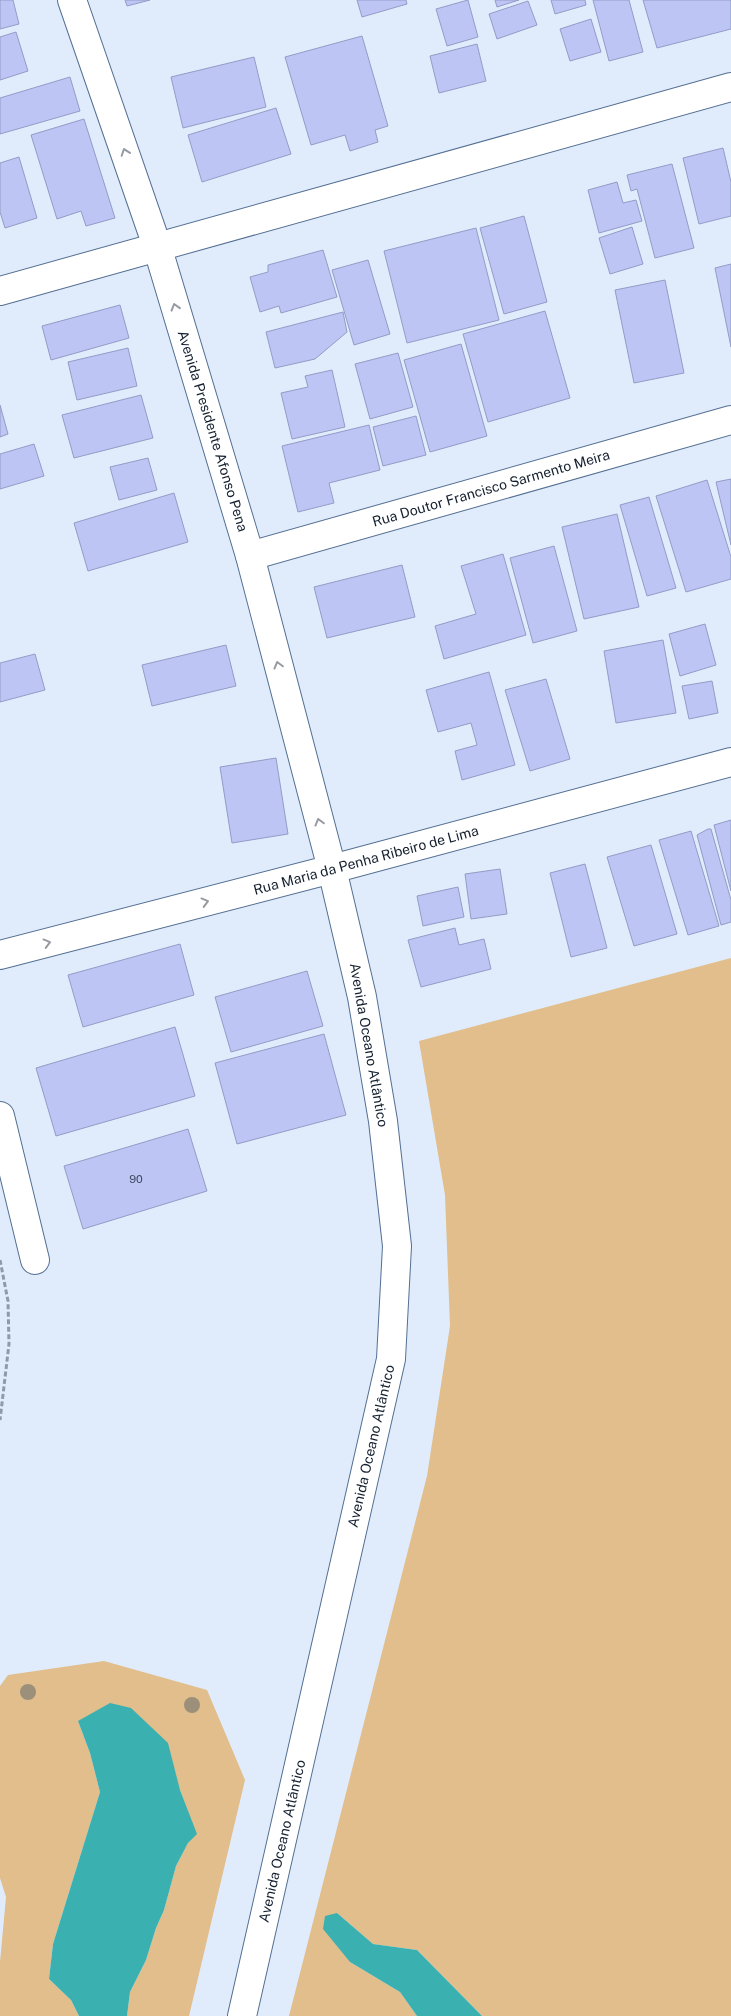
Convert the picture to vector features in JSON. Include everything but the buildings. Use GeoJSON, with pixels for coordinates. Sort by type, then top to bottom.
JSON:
{"type":"FeatureCollection","features":[{"type":"Feature","properties":{"kind":"main road","name":"Avenida Presidente Afonso Pena"},"geometry":{"type":"LineString","coordinates":[[72,0],[157,246],[250,556],[332,869]]}},
{"type":"Feature","properties":{"kind":"main road"},"geometry":{"type":"LineString","coordinates":[[0,291],[731,87]]}},
{"type":"Feature","properties":{"kind":"main road","name":"Rua Doutor Francisco Sarmento Meira"},"geometry":{"type":"LineString","coordinates":[[250,556],[731,420]]}},
{"type":"Feature","properties":{"kind":"main road","name":"Rua Maria da Penha Ribeiro de Lima"},"geometry":{"type":"LineString","coordinates":[[0,955],[332,869],[731,762]]}},
{"type":"Feature","properties":{"kind":"main road","name":"Avenida Oceano Atlântico"},"geometry":{"type":"LineString","coordinates":[[242,2016],[391,1358],[397,1246],[383,1120],[362,997],[332,869]]}},
{"type":"Feature","properties":{"kind":"main road"},"geometry":{"type":"LineString","coordinates":[[0,1116],[35,1260]]}},
{"type":"Feature","properties":{"kind":"path"},"geometry":{"type":"LineString","coordinates":[[0,1260],[8,1301],[8,1344],[0,1420]]}},
{"type":"Feature","properties":{"kind":"shaded area"},"geometry":{"type":"Polygon","coordinates":[[[731,958],[731,2016],[482,2016],[417,1950],[373,1944],[337,1913],[350,1962],[400,1992],[417,2016],[289,2016],[427,1476],[450,1326],[445,1195],[419,1041],[731,958]]]}},
{"type":"Feature","properties":{"kind":"shaded area"},"geometry":{"type":"Polygon","coordinates":[[[104,1661],[207,1690],[245,1780],[189,2016],[127,2016],[130,1992],[146,1960],[164,1910],[176,1866],[188,1843],[196,1834],[180,1790],[78,1721],[90,1753],[100,1792],[53,1944],[49,1979],[71,2000],[79,2016],[0,2016],[0,1962],[6,1897],[0,1878],[0,1686],[8,1675],[104,1661]]]}},
{"type":"Feature","properties":{"kind":"shaded area"},"geometry":{"type":"Polygon","coordinates":[[[110,1703],[131,1708],[168,1743],[180,1790],[197,1834],[188,1843],[176,1866],[164,1910],[146,1960],[130,1992],[127,2016],[79,2016],[71,2000],[49,1979],[53,1944],[100,1792],[90,1753],[78,1721],[110,1703]]]}},
{"type":"Feature","properties":{"kind":"shaded area"},"geometry":{"type":"Polygon","coordinates":[[[337,1913],[373,1944],[417,1950],[482,2016],[417,2016],[400,1992],[350,1962],[323,1929],[325,1916],[337,1913]]]}}]}
